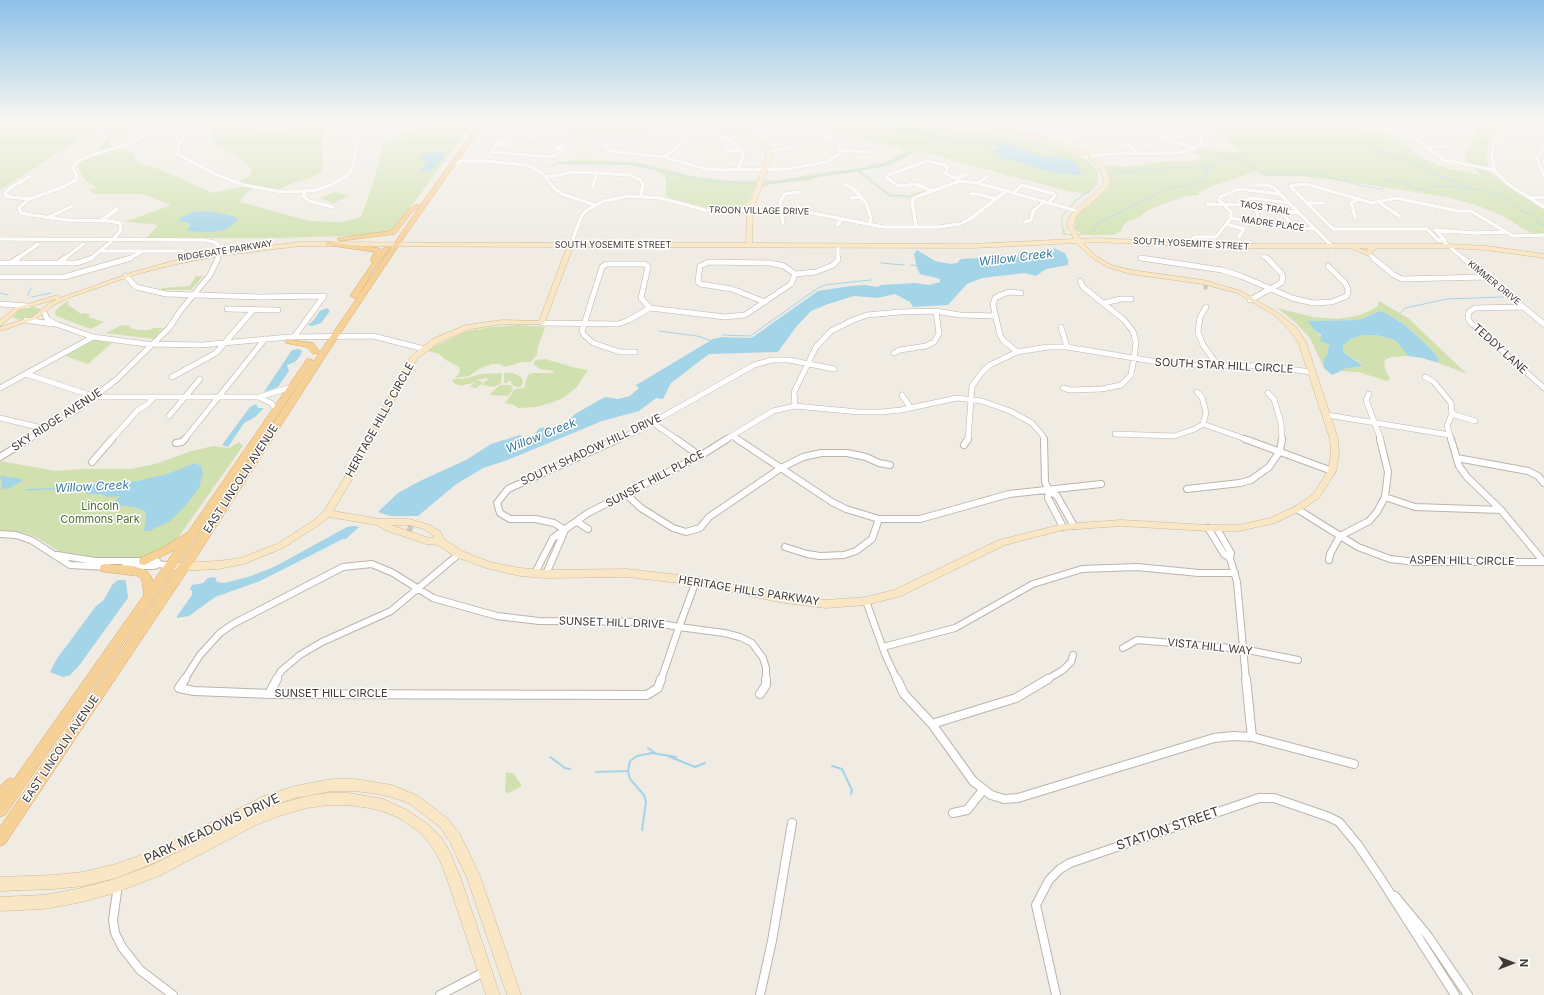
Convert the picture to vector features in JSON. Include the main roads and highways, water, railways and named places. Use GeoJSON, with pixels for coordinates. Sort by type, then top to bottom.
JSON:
{"type":"FeatureCollection","features":[{"type":"Feature","properties":{"kind":"main road","name":"EAST LINCOLN AVENUE"},"geometry":{"type":"LineString","coordinates":[[0,810],[172,566],[329,338],[417,206],[448,166]]}},
{"type":"Feature","properties":{"kind":"main road","name":"EAST LINCOLN AVENUE"},"geometry":{"type":"LineString","coordinates":[[0,839],[194,531],[316,352],[329,338],[370,270],[394,242],[449,166]]}},
{"type":"Feature","properties":{"kind":"main road"},"geometry":{"type":"LineString","coordinates":[[749,244],[750,211],[766,166]]}},
{"type":"Feature","properties":{"kind":"main road"},"geometry":{"type":"LineString","coordinates":[[1095,166],[1099,171],[1101,180],[1100,184],[1095,191],[1074,210],[1070,222],[1071,230],[1080,252],[1089,259],[1108,269],[1140,278],[1206,284],[1224,289]]}},
{"type":"Feature","properties":{"kind":"main road"},"geometry":{"type":"LineString","coordinates":[[340,239],[393,233],[411,210],[417,206]]}},
{"type":"Feature","properties":{"kind":"main road","name":"RIDGEGATE PARKWAY"},"geometry":{"type":"LineString","coordinates":[[0,324],[18,309],[31,306],[133,270],[176,259],[302,240],[340,239],[394,242]]}},
{"type":"Feature","properties":{"kind":"main road","name":"SOUTH YOSEMITE STREET"},"geometry":{"type":"LineString","coordinates":[[394,242],[838,246],[998,245],[1074,239]]}},
{"type":"Feature","properties":{"kind":"main road","name":"SOUTH YOSEMITE STREET"},"geometry":{"type":"LineString","coordinates":[[749,244],[844,242],[994,242],[1074,239],[1218,246],[1446,244],[1544,255]]}},
{"type":"Feature","properties":{"kind":"main road","name":"RIDGEGATE PARKWAY"},"geometry":{"type":"LineString","coordinates":[[0,329],[38,316],[44,310],[69,296],[126,276],[218,252],[276,246],[394,242]]}},
{"type":"Feature","properties":{"kind":"main road"},"geometry":{"type":"LineString","coordinates":[[838,246],[844,242]]}},
{"type":"Feature","properties":{"kind":"main road","name":"HERITAGE HILLS CIRCLE"},"geometry":{"type":"LineString","coordinates":[[172,566],[228,563],[261,554],[300,534],[327,513],[347,481],[414,358],[424,349],[446,336],[478,325],[502,322],[542,322],[571,243]]}},
{"type":"Feature","properties":{"kind":"main road"},"geometry":{"type":"LineString","coordinates":[[328,244],[378,250],[378,254],[369,267],[370,270]]}},
{"type":"Feature","properties":{"kind":"main road","name":"SOUTH YOSEMITE STREET"},"geometry":{"type":"LineString","coordinates":[[1332,245],[1385,246],[1446,244]]}},
{"type":"Feature","properties":{"kind":"main road"},"geometry":{"type":"LineString","coordinates":[[1344,246],[1358,249],[1369,254],[1369,250],[1372,248],[1385,246]]}},
{"type":"Feature","properties":{"kind":"main road"},"geometry":{"type":"LineString","coordinates":[[1206,284],[1224,289]]}},
{"type":"Feature","properties":{"kind":"main road","name":"HERITAGE HILLS PARKWAY"},"geometry":{"type":"LineString","coordinates":[[327,513],[380,522],[388,528],[410,529],[459,554],[489,565],[520,572],[546,574],[627,573],[696,581],[784,599],[819,603],[866,601],[897,593],[1002,542],[1063,526],[1121,523],[1212,529],[1239,528],[1272,521],[1297,509],[1316,496],[1332,470],[1335,454],[1334,439],[1302,342],[1293,329],[1276,314],[1247,298],[1224,289]]}},
{"type":"Feature","properties":{"kind":"main road"},"geometry":{"type":"LineString","coordinates":[[31,306],[43,306],[44,310]]}},
{"type":"Feature","properties":{"kind":"main road"},"geometry":{"type":"LineString","coordinates":[[9,316],[10,321],[25,321]]}},
{"type":"Feature","properties":{"kind":"main road"},"geometry":{"type":"LineString","coordinates":[[292,339],[310,345],[316,352]]}},
{"type":"Feature","properties":{"kind":"main road","name":"HERITAGE HILLS PARKWAY"},"geometry":{"type":"LineString","coordinates":[[410,529],[429,542],[437,542]]}},
{"type":"Feature","properties":{"kind":"main road"},"geometry":{"type":"LineString","coordinates":[[144,561],[168,550],[194,531]]}},
{"type":"Feature","properties":{"kind":"main road"},"geometry":{"type":"LineString","coordinates":[[105,568],[142,572],[148,580],[150,596]]}},
{"type":"Feature","properties":{"kind":"main road"},"geometry":{"type":"LineString","coordinates":[[0,797],[68,714]]}},
{"type":"Feature","properties":{"kind":"main road","name":"PARK MEADOWS DRIVE"},"geometry":{"type":"LineString","coordinates":[[0,884],[54,882],[83,879],[116,871],[156,856],[264,802],[295,792],[332,785],[355,785],[377,788],[403,795],[418,803],[444,823],[455,838],[473,876],[514,995]]}},
{"type":"Feature","properties":{"kind":"main road","name":"PARK MEADOWS DRIVE"},"geometry":{"type":"LineString","coordinates":[[0,904],[44,902],[76,896],[118,885],[156,870],[252,821],[279,810],[307,802],[328,799],[349,799],[369,802],[403,814],[426,830],[436,841],[445,857],[454,879],[492,995]]}},
{"type":"Feature","properties":{"kind":"water"},"geometry":{"type":"Polygon","coordinates":[[[424,166],[436,166],[430,172],[420,171],[424,166]]]}},
{"type":"Feature","properties":{"kind":"water"},"geometry":{"type":"Polygon","coordinates":[[[1030,166],[1079,166],[1082,174],[1076,175],[1057,173],[1030,166]]]}},
{"type":"Feature","properties":{"kind":"water"},"geometry":{"type":"Polygon","coordinates":[[[210,211],[236,217],[238,220],[227,229],[210,232],[188,231],[187,230],[190,223],[180,221],[180,218],[193,212],[210,211]]]}},
{"type":"Feature","properties":{"kind":"water"},"geometry":{"type":"Polygon","coordinates":[[[1054,248],[1065,253],[1068,260],[1068,265],[1046,269],[1036,276],[1025,273],[982,278],[967,284],[948,305],[913,307],[910,302],[895,294],[877,298],[854,296],[828,304],[811,311],[796,327],[778,352],[709,354],[671,383],[663,399],[656,398],[639,411],[602,421],[505,461],[483,468],[455,485],[418,516],[390,516],[378,512],[398,493],[466,460],[491,444],[520,435],[525,438],[530,438],[540,428],[566,423],[575,414],[605,397],[618,399],[630,396],[639,388],[636,385],[713,339],[722,337],[753,337],[818,291],[850,286],[865,285],[877,287],[881,285],[915,283],[929,285],[940,282],[940,279],[920,274],[914,254],[917,250],[935,261],[951,264],[957,263],[961,259],[1044,253],[1054,248]]]}},
{"type":"Feature","properties":{"kind":"water"},"geometry":{"type":"Polygon","coordinates":[[[327,308],[330,311],[321,323],[312,326],[308,325],[314,320],[320,311],[327,308]]]}},
{"type":"Feature","properties":{"kind":"water"},"geometry":{"type":"Polygon","coordinates":[[[1379,311],[1384,312],[1405,325],[1437,356],[1439,363],[1408,356],[1396,341],[1389,338],[1375,335],[1362,335],[1351,339],[1343,346],[1343,352],[1362,365],[1359,367],[1347,368],[1332,375],[1324,368],[1324,359],[1327,355],[1329,344],[1320,341],[1321,335],[1314,330],[1308,321],[1359,320],[1379,311]]]}},
{"type":"Feature","properties":{"kind":"water"},"geometry":{"type":"Polygon","coordinates":[[[299,349],[302,351],[300,356],[295,362],[287,365],[289,371],[278,387],[264,392],[292,350],[299,349]]]}},
{"type":"Feature","properties":{"kind":"water"},"geometry":{"type":"Polygon","coordinates":[[[256,404],[258,408],[264,408],[255,417],[244,423],[228,447],[222,445],[250,407],[256,404]]]}},
{"type":"Feature","properties":{"kind":"water"},"geometry":{"type":"Polygon","coordinates":[[[195,463],[201,466],[203,473],[199,488],[185,506],[170,521],[149,531],[144,531],[146,517],[145,511],[134,507],[117,505],[115,501],[120,496],[107,497],[101,494],[88,494],[82,491],[65,490],[68,487],[79,485],[137,481],[167,474],[195,463]]]}},
{"type":"Feature","properties":{"kind":"water"},"geometry":{"type":"Polygon","coordinates":[[[0,477],[22,479],[22,481],[9,488],[1,489],[2,482],[0,477]]]}},
{"type":"Feature","properties":{"kind":"water"},"geometry":{"type":"Polygon","coordinates":[[[347,527],[359,527],[346,539],[343,539],[260,581],[215,597],[189,616],[177,618],[192,595],[192,591],[190,589],[192,585],[203,583],[208,578],[215,577],[217,582],[225,583],[251,576],[274,567],[347,527]]]}},
{"type":"Feature","properties":{"kind":"water"},"geometry":{"type":"Polygon","coordinates":[[[118,580],[125,580],[128,598],[78,667],[70,675],[63,677],[50,672],[56,660],[96,606],[104,600],[112,585],[118,580]]]}},
{"type":"Feature","properties":{"kind":"waterway"},"geometry":{"type":"LineString","coordinates":[[640,166],[709,181],[753,184]]}},
{"type":"Feature","properties":{"kind":"waterway"},"geometry":{"type":"LineString","coordinates":[[766,184],[880,166]]}},
{"type":"Feature","properties":{"kind":"waterway","name":"Willow Creek"},"geometry":{"type":"LineString","coordinates":[[1251,166],[1259,173],[1298,173],[1324,176],[1363,186],[1382,189],[1387,179],[1419,189],[1428,190],[1432,187],[1450,186],[1488,191],[1506,197],[1518,209],[1534,216],[1540,224],[1544,225]]}},
{"type":"Feature","properties":{"kind":"waterway"},"geometry":{"type":"LineString","coordinates":[[1423,166],[1433,173],[1471,188]]}},
{"type":"Feature","properties":{"kind":"waterway"},"geometry":{"type":"LineString","coordinates":[[1111,171],[1134,172],[1172,167],[1207,167]]}},
{"type":"Feature","properties":{"kind":"waterway","name":"Willow Creek"},"geometry":{"type":"LineString","coordinates":[[1093,231],[1098,223],[1168,189],[1205,182],[1207,167]]}},
{"type":"Feature","properties":{"kind":"waterway"},"geometry":{"type":"LineString","coordinates":[[859,170],[890,195],[907,196]]}},
{"type":"Feature","properties":{"kind":"waterway"},"geometry":{"type":"LineString","coordinates":[[1076,200],[1090,191]]}},
{"type":"Feature","properties":{"kind":"waterway"},"geometry":{"type":"LineString","coordinates":[[881,263],[904,265]]}},
{"type":"Feature","properties":{"kind":"waterway"},"geometry":{"type":"LineString","coordinates":[[911,265],[920,266]]}},
{"type":"Feature","properties":{"kind":"waterway"},"geometry":{"type":"LineString","coordinates":[[722,335],[750,336],[818,288],[825,285],[871,280]]}},
{"type":"Feature","properties":{"kind":"waterway"},"geometry":{"type":"LineString","coordinates":[[28,295],[31,288]]}},
{"type":"Feature","properties":{"kind":"waterway"},"geometry":{"type":"LineString","coordinates":[[0,293],[8,295]]}},
{"type":"Feature","properties":{"kind":"waterway"},"geometry":{"type":"LineString","coordinates":[[32,297],[51,293]]}},
{"type":"Feature","properties":{"kind":"waterway"},"geometry":{"type":"LineString","coordinates":[[1400,313],[1405,308],[1447,299],[1503,297]]}},
{"type":"Feature","properties":{"kind":"waterway"},"geometry":{"type":"LineString","coordinates":[[659,331],[697,336],[712,341]]}},
{"type":"Feature","properties":{"kind":"waterway","name":"Willow Creek"},"geometry":{"type":"LineString","coordinates":[[26,490],[68,488]]}},
{"type":"Feature","properties":{"kind":"waterway"},"geometry":{"type":"LineString","coordinates":[[648,748],[655,753]]}},
{"type":"Feature","properties":{"kind":"waterway"},"geometry":{"type":"LineString","coordinates":[[628,771],[630,761],[637,756],[652,753],[676,757]]}},
{"type":"Feature","properties":{"kind":"waterway"},"geometry":{"type":"LineString","coordinates":[[668,756],[695,767],[705,763]]}},
{"type":"Feature","properties":{"kind":"waterway"},"geometry":{"type":"LineString","coordinates":[[550,757],[565,768],[570,769]]}},
{"type":"Feature","properties":{"kind":"waterway"},"geometry":{"type":"LineString","coordinates":[[832,766],[842,769],[852,790],[851,794]]}},
{"type":"Feature","properties":{"kind":"waterway"},"geometry":{"type":"LineString","coordinates":[[596,772],[628,771]]}},
{"type":"Feature","properties":{"kind":"waterway"},"geometry":{"type":"LineString","coordinates":[[628,771],[630,779],[644,795],[646,802],[642,830]]}},
{"type":"Feature","properties":{"kind":"tunnel"},"geometry":{"type":"LineString","coordinates":[[1204,285],[1208,286]]}},
{"type":"Feature","properties":{"kind":"tunnel"},"geometry":{"type":"LineString","coordinates":[[407,529],[412,531]]}},
{"type":"Feature","properties":{"kind":"park label","name":"Lincoln Commons Park"},"geometry":{"type":"Point","coordinates":[100,513]}}]}
